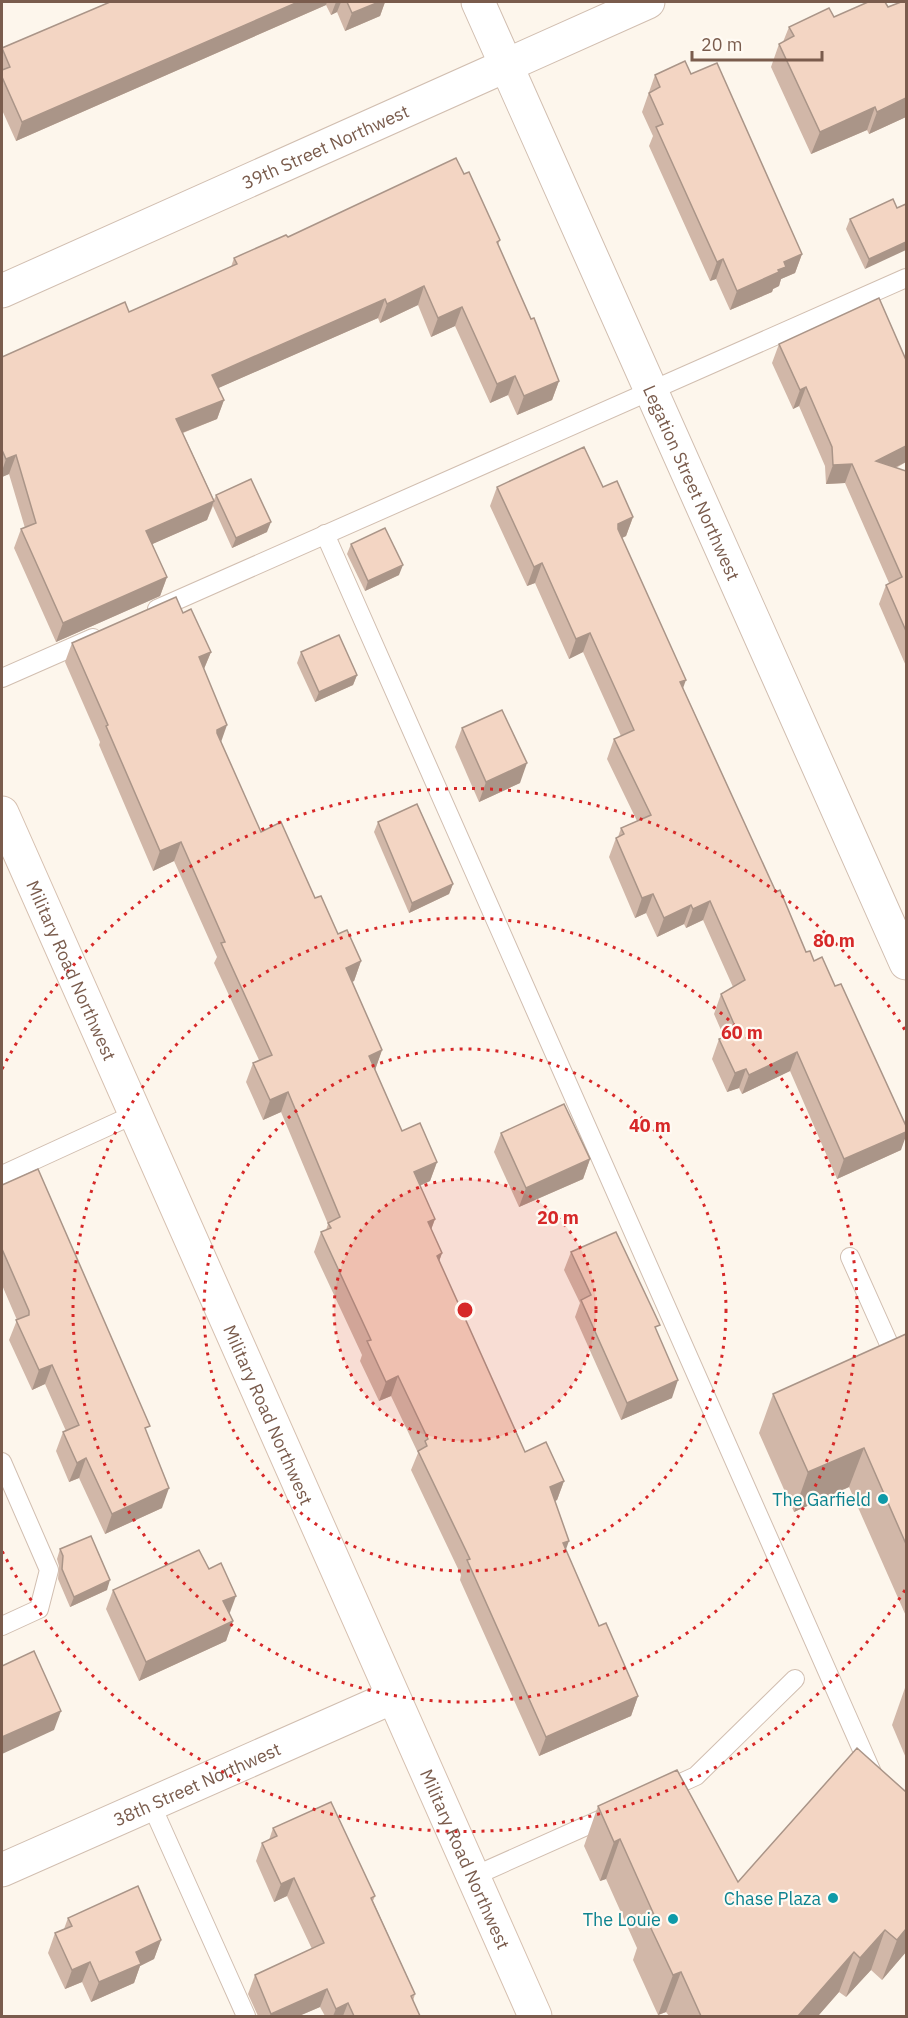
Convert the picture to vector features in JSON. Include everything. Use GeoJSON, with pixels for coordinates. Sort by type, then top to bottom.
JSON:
{"type":"FeatureCollection","features":[{"type":"Feature","properties":{"kind":"street","name":"Legation Street Northwest"},"geometry":{"type":"LineString","coordinates":[[478,2],[903,946]]}},
{"type":"Feature","properties":{"kind":"street","name":"39th Street Northwest"},"geometry":{"type":"LineString","coordinates":[[2,291],[648,2]]}},
{"type":"Feature","properties":{"kind":"street","name":"Military Road Northwest"},"geometry":{"type":"LineString","coordinates":[[2,813],[535,2016]]}},
{"type":"Feature","properties":{"kind":"street","name":"38th Street Northwest"},"geometry":{"type":"LineString","coordinates":[[2,1870],[393,1697]]}},
{"type":"Feature","properties":{"kind":"lane"},"geometry":{"type":"LineString","coordinates":[[142,615],[906,278]]}},
{"type":"Feature","properties":{"kind":"lane"},"geometry":{"type":"LineString","coordinates":[[325,534],[874,1777],[906,1804]]}},
{"type":"Feature","properties":{"kind":"lane"},"geometry":{"type":"LineString","coordinates":[[2,678],[110,630]]}},
{"type":"Feature","properties":{"kind":"lane"},"geometry":{"type":"LineString","coordinates":[[2,1175],[135,1114]]}},
{"type":"Feature","properties":{"kind":"lane"},"geometry":{"type":"LineString","coordinates":[[850,1257],[893,1353],[906,1347]]}},
{"type":"Feature","properties":{"kind":"lane"},"geometry":{"type":"LineString","coordinates":[[2,1462],[49,1570],[39,1609],[2,1626]]}},
{"type":"Feature","properties":{"kind":"lane"},"geometry":{"type":"LineString","coordinates":[[472,1877],[696,1776],[795,1679]]}},
{"type":"Feature","properties":{"kind":"lane"},"geometry":{"type":"LineString","coordinates":[[151,1804],[246,2016]]}},
{"type":"Feature","properties":{"kind":"building"},"geometry":{"type":"Polygon","coordinates":[[[110,2],[298,2],[22,122],[2,77],[2,70],[10,67],[2,48],[110,2]]]}},
{"type":"Feature","properties":{"kind":"building"},"geometry":{"type":"Polygon","coordinates":[[[347,2],[379,2],[352,13],[347,2]]]}},
{"type":"Feature","properties":{"kind":"building"},"geometry":{"type":"Polygon","coordinates":[[[868,2],[885,2],[888,7],[906,2],[906,98],[877,112],[875,107],[820,132],[779,44],[794,36],[789,27],[829,8],[834,17],[868,2]]]}},
{"type":"Feature","properties":{"kind":"building"},"geometry":{"type":"Polygon","coordinates":[[[685,61],[691,74],[717,63],[802,254],[784,262],[786,267],[778,270],[779,272],[737,291],[723,259],[717,262],[656,127],[663,124],[649,93],[660,87],[655,75],[685,61]]]}},
{"type":"Feature","properties":{"kind":"building"},"geometry":{"type":"Polygon","coordinates":[[[456,158],[464,174],[469,172],[500,240],[497,242],[531,319],[534,318],[559,381],[524,396],[515,376],[497,384],[462,307],[438,318],[424,286],[387,304],[385,299],[212,375],[224,400],[176,419],[214,501],[146,531],[167,577],[63,623],[21,529],[36,523],[16,455],[6,459],[2,450],[2,357],[125,302],[129,312],[237,264],[234,258],[286,235],[288,237],[456,158]]]}},
{"type":"Feature","properties":{"kind":"building"},"geometry":{"type":"Polygon","coordinates":[[[893,199],[897,208],[906,204],[906,242],[869,259],[850,219],[893,199]]]}},
{"type":"Feature","properties":{"kind":"building"},"geometry":{"type":"Polygon","coordinates":[[[879,298],[906,360],[906,446],[876,461],[906,471],[906,631],[886,585],[902,577],[852,464],[833,465],[832,447],[806,387],[800,390],[779,344],[879,298]]]}},
{"type":"Feature","properties":{"kind":"building"},"geometry":{"type":"Polygon","coordinates":[[[584,447],[603,487],[617,481],[633,517],[618,524],[618,529],[686,680],[680,682],[776,892],[780,890],[806,952],[810,951],[814,961],[822,957],[835,986],[841,984],[906,1126],[906,1132],[844,1159],[797,1052],[749,1075],[746,1069],[735,1073],[719,1039],[737,1031],[721,994],[745,980],[710,901],[693,909],[691,905],[664,918],[653,894],[642,898],[616,838],[624,834],[621,828],[651,815],[614,739],[634,730],[590,633],[576,639],[542,563],[534,567],[497,487],[584,447]]]}},
{"type":"Feature","properties":{"kind":"building"},"geometry":{"type":"Polygon","coordinates":[[[251,479],[271,522],[236,538],[216,495],[251,479]]]}},
{"type":"Feature","properties":{"kind":"building"},"geometry":{"type":"Polygon","coordinates":[[[385,528],[403,565],[368,581],[351,544],[385,528]]]}},
{"type":"Feature","properties":{"kind":"building"},"geometry":{"type":"Polygon","coordinates":[[[176,597],[183,613],[191,609],[211,652],[199,657],[227,725],[217,730],[217,733],[261,832],[281,822],[315,898],[321,896],[338,934],[347,930],[361,961],[346,968],[382,1050],[369,1056],[402,1131],[420,1123],[437,1162],[414,1172],[435,1219],[428,1222],[442,1253],[437,1256],[525,1452],[546,1442],[564,1481],[550,1487],[569,1541],[563,1543],[599,1626],[606,1623],[638,1696],[546,1737],[467,1560],[470,1559],[418,1451],[427,1446],[425,1441],[428,1439],[398,1376],[386,1382],[367,1341],[371,1340],[321,1232],[331,1228],[328,1223],[340,1217],[288,1092],[270,1100],[253,1063],[272,1055],[221,943],[225,942],[181,842],[160,851],[72,643],[176,597]]]}},
{"type":"Feature","properties":{"kind":"building"},"geometry":{"type":"Polygon","coordinates":[[[339,635],[357,675],[319,692],[301,652],[339,635]]]}},
{"type":"Feature","properties":{"kind":"building"},"geometry":{"type":"Polygon","coordinates":[[[502,710],[527,763],[486,782],[462,728],[502,710]]]}},
{"type":"Feature","properties":{"kind":"building"},"geometry":{"type":"Polygon","coordinates":[[[417,804],[453,884],[412,903],[378,822],[417,804]]]}},
{"type":"Feature","properties":{"kind":"building"},"geometry":{"type":"Polygon","coordinates":[[[564,1104],[590,1159],[526,1188],[501,1133],[564,1104]]]}},
{"type":"Feature","properties":{"kind":"building"},"geometry":{"type":"Polygon","coordinates":[[[38,1169],[150,1426],[145,1428],[169,1488],[112,1514],[86,1458],[77,1463],[63,1432],[79,1425],[52,1365],[39,1370],[16,1320],[29,1315],[29,1311],[2,1249],[2,1185],[38,1169]]]}},
{"type":"Feature","properties":{"kind":"building"},"geometry":{"type":"Polygon","coordinates":[[[616,1232],[660,1325],[655,1327],[678,1380],[627,1403],[581,1300],[591,1295],[571,1252],[616,1232]]]}},
{"type":"Feature","properties":{"kind":"building"},"geometry":{"type":"Polygon","coordinates":[[[906,1334],[906,1544],[864,1448],[808,1472],[773,1394],[906,1334]]]}},
{"type":"Feature","properties":{"kind":"building"},"geometry":{"type":"Polygon","coordinates":[[[91,1536],[110,1580],[74,1597],[62,1569],[63,1556],[60,1549],[91,1536]]]}},
{"type":"Feature","properties":{"kind":"building"},"geometry":{"type":"Polygon","coordinates":[[[199,1550],[209,1569],[221,1563],[236,1596],[223,1601],[233,1621],[146,1662],[113,1590],[199,1550]]]}},
{"type":"Feature","properties":{"kind":"building"},"geometry":{"type":"Polygon","coordinates":[[[34,1651],[61,1711],[2,1737],[2,1666],[34,1651]]]}},
{"type":"Feature","properties":{"kind":"building"},"geometry":{"type":"Polygon","coordinates":[[[857,1748],[906,1792],[906,1929],[897,1940],[885,1930],[860,1958],[854,1952],[798,2016],[701,2016],[681,1972],[673,1975],[647,1920],[655,1917],[620,1839],[614,1842],[598,1806],[677,1770],[738,1882],[857,1748]]]}},
{"type":"Feature","properties":{"kind":"building"},"geometry":{"type":"Polygon","coordinates":[[[331,1802],[375,1896],[371,1898],[415,1994],[411,1996],[420,2016],[354,2016],[348,2003],[336,2009],[327,1989],[271,2014],[255,1975],[324,1943],[294,1878],[281,1884],[262,1843],[277,1836],[273,1828],[331,1802]]]}},
{"type":"Feature","properties":{"kind":"building"},"geometry":{"type":"Polygon","coordinates":[[[138,1886],[161,1940],[136,1952],[141,1964],[99,1982],[90,1962],[72,1970],[55,1933],[72,1926],[68,1918],[138,1886]]]}},
{"type":"Feature","properties":{"kind":"place","name":"The Garfield"},"geometry":{"type":"Point","coordinates":[883,1499]}},
{"type":"Feature","properties":{"kind":"place","name":"Chase Plaza"},"geometry":{"type":"Point","coordinates":[833,1898]}},
{"type":"Feature","properties":{"kind":"place","name":"The Louie"},"geometry":{"type":"Point","coordinates":[673,1919]}}]}
